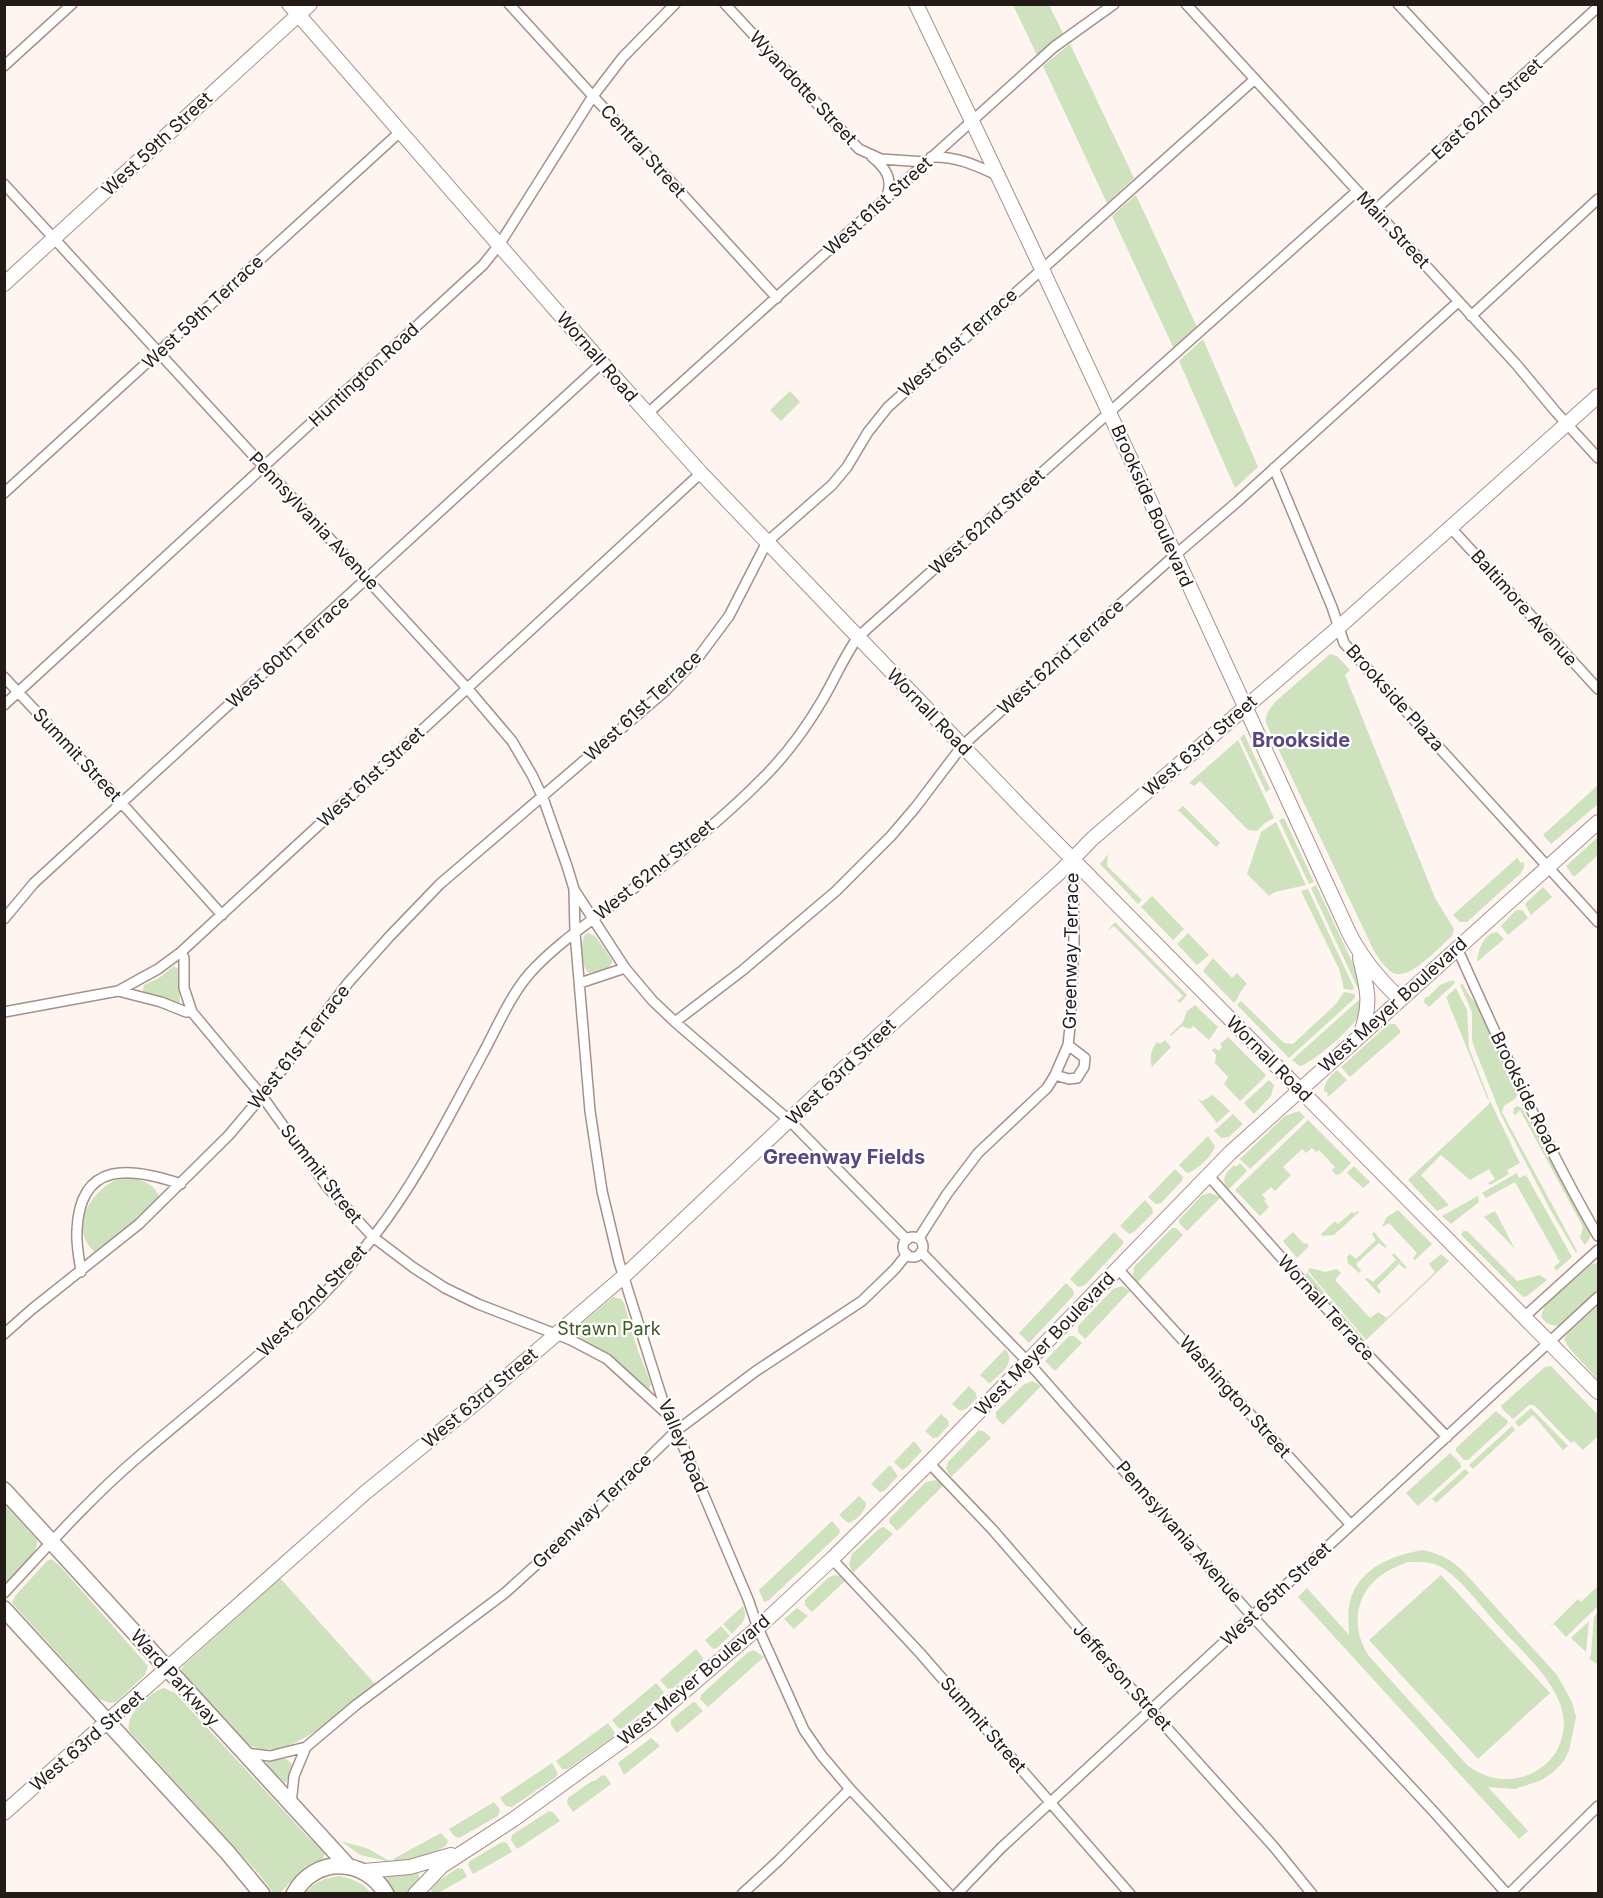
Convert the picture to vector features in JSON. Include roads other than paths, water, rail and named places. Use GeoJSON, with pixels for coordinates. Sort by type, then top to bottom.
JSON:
{"type":"FeatureCollection","features":[{"type":"Feature","properties":{"kind":"main road","name":"West 59th Street"},"geometry":{"type":"LineString","coordinates":[[4,284],[294,10],[310,4]]}},
{"type":"Feature","properties":{"kind":"main road","name":"Brookside Boulevard"},"geometry":{"type":"LineString","coordinates":[[916,4],[1110,413],[1359,953],[1377,977],[1400,999]]}},
{"type":"Feature","properties":{"kind":"main road","name":"Wornall Road"},"geometry":{"type":"LineString","coordinates":[[294,10],[647,414],[766,542],[1299,1090],[1524,1317],[1551,1341],[1599,1392]]}},
{"type":"Feature","properties":{"kind":"main road","name":"West 63rd Street"},"geometry":{"type":"LineString","coordinates":[[4,1813],[366,1492],[557,1335],[623,1277],[884,1030],[1060,872],[1092,839],[1339,627],[1599,396]]}},
{"type":"Feature","properties":{"kind":"main road","name":"West Meyer Boulevard"},"geometry":{"type":"LineString","coordinates":[[474,1844],[514,1819],[652,1719],[758,1628],[929,1463],[1208,1175],[1456,948],[1599,822]]}},
{"type":"Feature","properties":{"kind":"main road"},"geometry":{"type":"LineString","coordinates":[[1359,953],[1368,1001],[1360,1035]]}},
{"type":"Feature","properties":{"kind":"main road","name":"Ward Parkway"},"geometry":{"type":"LineString","coordinates":[[4,1490],[347,1865]]}},
{"type":"Feature","properties":{"kind":"main road"},"geometry":{"type":"LineString","coordinates":[[4,1609],[227,1851],[262,1893]]}},
{"type":"Feature","properties":{"kind":"main road"},"geometry":{"type":"LineString","coordinates":[[364,1871],[410,1867],[444,1858],[474,1844]]}},
{"type":"Feature","properties":{"kind":"main road"},"geometry":{"type":"LineString","coordinates":[[416,1893],[442,1866],[474,1844]]}},
{"type":"Feature","properties":{"kind":"main road"},"geometry":{"type":"LineString","coordinates":[[294,1893],[304,1879],[317,1870],[347,1865],[374,1877],[386,1893]]}},
{"type":"Feature","properties":{"kind":"street"},"geometry":{"type":"LineString","coordinates":[[4,66],[72,4]]}},
{"type":"Feature","properties":{"kind":"street","name":"Central Street"},"geometry":{"type":"LineString","coordinates":[[509,4],[777,298]]}},
{"type":"Feature","properties":{"kind":"street","name":"Huntington Road"},"geometry":{"type":"LineString","coordinates":[[4,705],[483,266],[499,245],[593,96],[623,57],[675,4]]}},
{"type":"Feature","properties":{"kind":"street","name":"Wyandotte Street"},"geometry":{"type":"LineString","coordinates":[[725,4],[851,142],[868,154],[886,160],[928,159],[945,156],[998,175]]}},
{"type":"Feature","properties":{"kind":"street","name":"West 61st Street"},"geometry":{"type":"LineString","coordinates":[[647,414],[1054,47],[1114,4]]}},
{"type":"Feature","properties":{"kind":"street","name":"Main Street"},"geometry":{"type":"LineString","coordinates":[[1186,4],[1599,458]]}},
{"type":"Feature","properties":{"kind":"street"},"geometry":{"type":"LineString","coordinates":[[1398,4],[1492,105]]}},
{"type":"Feature","properties":{"kind":"street","name":"East 62nd Street"},"geometry":{"type":"LineString","coordinates":[[1375,210],[1599,7]]}},
{"type":"Feature","properties":{"kind":"street","name":"West 61st Terrace"},"geometry":{"type":"LineString","coordinates":[[4,1334],[139,1224],[229,1135],[262,1096],[348,983],[388,937],[440,884],[664,692],[700,655],[729,616],[766,542],[832,485],[847,467],[868,432],[888,406],[1255,80]]}},
{"type":"Feature","properties":{"kind":"street","name":"West 59th Terrace"},"geometry":{"type":"LineString","coordinates":[[4,493],[400,130]]}},
{"type":"Feature","properties":{"kind":"street"},"geometry":{"type":"LineString","coordinates":[[868,154],[882,166],[889,178],[890,187],[886,197]]}},
{"type":"Feature","properties":{"kind":"street","name":"Pennsylvania Avenue"},"geometry":{"type":"LineString","coordinates":[[4,184],[467,688],[512,741],[543,798],[562,848],[574,889],[625,968],[652,1000],[790,1121],[907,1240]]}},
{"type":"Feature","properties":{"kind":"street","name":"West 62nd Street"},"geometry":{"type":"LineString","coordinates":[[4,1593],[135,1459],[282,1336],[333,1285],[374,1237],[419,1170],[515,993],[539,963],[554,948],[681,850],[762,779],[779,761],[810,719],[858,637],[1357,191]]}},
{"type":"Feature","properties":{"kind":"street"},"geometry":{"type":"LineString","coordinates":[[1471,316],[1599,199]]}},
{"type":"Feature","properties":{"kind":"street","name":"West 62nd Terrace"},"geometry":{"type":"LineString","coordinates":[[675,1022],[779,941],[864,865],[915,808],[962,746],[1458,302]]}},
{"type":"Feature","properties":{"kind":"street","name":"West 60th Terrace"},"geometry":{"type":"LineString","coordinates":[[4,919],[34,883],[602,363]]}},
{"type":"Feature","properties":{"kind":"street","name":"Brookside Plaza"},"geometry":{"type":"LineString","coordinates":[[1274,468],[1344,643],[1548,866]]}},
{"type":"Feature","properties":{"kind":"street","name":"West 61st Street"},"geometry":{"type":"LineString","coordinates":[[4,1012],[118,991],[158,969],[181,952],[701,473]]}},
{"type":"Feature","properties":{"kind":"street","name":"Baltimore Avenue"},"geometry":{"type":"LineString","coordinates":[[1450,527],[1599,689]]}},
{"type":"Feature","properties":{"kind":"street","name":"Summit Street"},"geometry":{"type":"LineString","coordinates":[[4,677],[122,803],[222,915]]}},
{"type":"Feature","properties":{"kind":"street","name":"Greenway Terrace"},"geometry":{"type":"LineString","coordinates":[[919,1238],[947,1194],[978,1153],[1037,1098],[1055,1075],[1068,1045],[1073,987],[1073,858]]}},
{"type":"Feature","properties":{"kind":"street"},"geometry":{"type":"LineString","coordinates":[[1548,866],[1599,922]]}},
{"type":"Feature","properties":{"kind":"street","name":"Pennsylvania Avenue"},"geometry":{"type":"LineString","coordinates":[[574,889],[575,933]]}},
{"type":"Feature","properties":{"kind":"street","name":"Valley Road"},"geometry":{"type":"LineString","coordinates":[[575,933],[592,1132],[602,1191],[623,1277],[667,1414],[804,1730],[850,1789],[949,1893]]}},
{"type":"Feature","properties":{"kind":"street","name":"Brookside Road"},"geometry":{"type":"LineString","coordinates":[[1456,948],[1521,1090],[1577,1200],[1599,1236]]}},
{"type":"Feature","properties":{"kind":"street"},"geometry":{"type":"LineString","coordinates":[[118,991],[192,1012],[184,988],[184,958],[181,952]]}},
{"type":"Feature","properties":{"kind":"street"},"geometry":{"type":"LineString","coordinates":[[580,983],[625,968]]}},
{"type":"Feature","properties":{"kind":"street","name":"Summit Street"},"geometry":{"type":"LineString","coordinates":[[192,1012],[262,1096],[328,1188],[374,1237],[414,1268],[445,1288],[477,1304],[588,1348],[607,1359],[667,1414]]}},
{"type":"Feature","properties":{"kind":"street","name":"Greenway Terrace"},"geometry":{"type":"LineString","coordinates":[[1055,1075],[1069,1079],[1077,1078],[1084,1067],[1085,1058],[1068,1045]]}},
{"type":"Feature","properties":{"kind":"street"},"geometry":{"type":"LineString","coordinates":[[81,1272],[76,1232],[78,1214],[83,1198],[93,1185],[106,1176],[122,1172],[151,1174],[181,1184]]}},
{"type":"Feature","properties":{"kind":"street","name":"Wornall Terrace"},"geometry":{"type":"LineString","coordinates":[[1208,1175],[1366,1353],[1447,1437]]}},
{"type":"Feature","properties":{"kind":"street"},"geometry":{"type":"LineString","coordinates":[[912,1237],[919,1238],[923,1243],[921,1252],[913,1257],[907,1254],[904,1249],[907,1240],[912,1237]]}},
{"type":"Feature","properties":{"kind":"street"},"geometry":{"type":"LineString","coordinates":[[1524,1317],[1599,1250]]}},
{"type":"Feature","properties":{"kind":"street","name":"Pennsylvania Avenue"},"geometry":{"type":"LineString","coordinates":[[921,1252],[1028,1362],[1252,1617],[1508,1893]]}},
{"type":"Feature","properties":{"kind":"street","name":"Greenway Terrace"},"geometry":{"type":"LineString","coordinates":[[244,1753],[270,1756],[306,1747],[356,1705],[505,1593],[676,1431],[756,1371],[861,1301],[907,1254]]}},
{"type":"Feature","properties":{"kind":"street","name":"Washington Street"},"geometry":{"type":"LineString","coordinates":[[1118,1269],[1351,1525]]}},
{"type":"Feature","properties":{"kind":"street","name":"West 65th Street"},"geometry":{"type":"LineString","coordinates":[[957,1893],[1050,1802],[1599,1298]]}},
{"type":"Feature","properties":{"kind":"street","name":"Jefferson Street"},"geometry":{"type":"LineString","coordinates":[[929,1463],[992,1529],[1274,1847],[1312,1893]]}},
{"type":"Feature","properties":{"kind":"street","name":"Summit Street"},"geometry":{"type":"LineString","coordinates":[[832,1559],[920,1653],[1131,1893]]}},
{"type":"Feature","properties":{"kind":"street","name":"Greenway Terrace"},"geometry":{"type":"LineString","coordinates":[[291,1804],[294,1776],[306,1747]]}},
{"type":"Feature","properties":{"kind":"street"},"geometry":{"type":"LineString","coordinates":[[742,1893],[778,1861],[850,1789]]}},
{"type":"Feature","properties":{"kind":"street"},"geometry":{"type":"LineString","coordinates":[[1508,1893],[1599,1806]]}},
{"type":"Feature","properties":{"kind":"district","name":"Brookside"},"geometry":{"type":"Point","coordinates":[1301,740]}},
{"type":"Feature","properties":{"kind":"district","name":"Greenway Fields"},"geometry":{"type":"Point","coordinates":[844,1157]}},
{"type":"Feature","properties":{"kind":"park label","name":"Strawn Park"},"geometry":{"type":"Point","coordinates":[609,1329]}}]}
